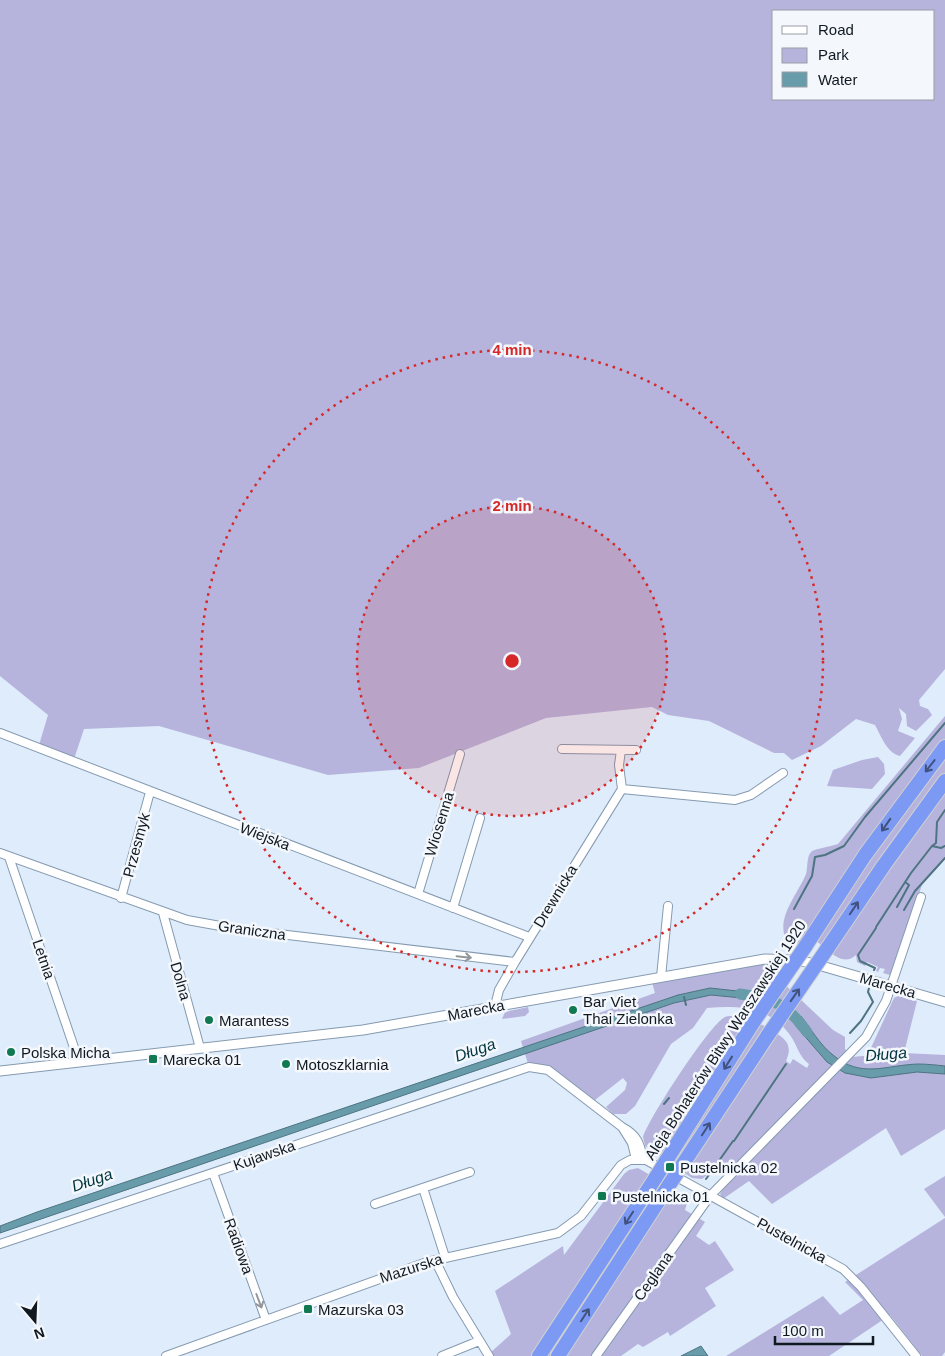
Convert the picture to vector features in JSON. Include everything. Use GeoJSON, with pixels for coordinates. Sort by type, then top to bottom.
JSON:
{"type":"FeatureCollection","features":[{"type":"Feature","properties":{"kind":"highway","name":"Aleja Bohaterów Bitwy Warszawskiej 1920"},"geometry":{"type":"LineString","coordinates":[[539,1356],[656,1177],[754,1021],[865,855],[945,747]]}},
{"type":"Feature","properties":{"kind":"highway"},"geometry":{"type":"LineString","coordinates":[[558,1356],[768,1035],[884,865],[945,781]]}},
{"type":"Feature","properties":{"kind":"street","name":"Wiejska"},"geometry":{"type":"LineString","coordinates":[[0,734],[529,938]]}},
{"type":"Feature","properties":{"kind":"street"},"geometry":{"type":"LineString","coordinates":[[562,749],[636,750]]}},
{"type":"Feature","properties":{"kind":"street"},"geometry":{"type":"LineString","coordinates":[[621,750],[619,765],[622,789],[735,800],[751,795],[783,773]]}},
{"type":"Feature","properties":{"kind":"street","name":"Wiosenna"},"geometry":{"type":"LineString","coordinates":[[418,894],[460,754]]}},
{"type":"Feature","properties":{"kind":"street","name":"Drewnicka"},"geometry":{"type":"LineString","coordinates":[[495,1006],[499,990],[529,938],[622,789]]}},
{"type":"Feature","properties":{"kind":"street","name":"Przesmyk"},"geometry":{"type":"LineString","coordinates":[[121,898],[150,792]]}},
{"type":"Feature","properties":{"kind":"street"},"geometry":{"type":"LineString","coordinates":[[453,908],[480,818]]}},
{"type":"Feature","properties":{"kind":"street","name":"Graniczna"},"geometry":{"type":"LineString","coordinates":[[0,853],[163,913],[237,929],[415,952],[515,962]]}},
{"type":"Feature","properties":{"kind":"street","name":"Letnia"},"geometry":{"type":"LineString","coordinates":[[9,856],[79,1062]]}},
{"type":"Feature","properties":{"kind":"street","name":"Ceglana"},"geometry":{"type":"LineString","coordinates":[[596,1356],[710,1196],[866,1037],[878,1018],[891,986],[921,897]]}},
{"type":"Feature","properties":{"kind":"street"},"geometry":{"type":"LineString","coordinates":[[661,977],[660,969],[668,906]]}},
{"type":"Feature","properties":{"kind":"street","name":"Dolna"},"geometry":{"type":"LineString","coordinates":[[163,913],[200,1048]]}},
{"type":"Feature","properties":{"kind":"street","name":"Marecka"},"geometry":{"type":"LineString","coordinates":[[0,1071],[363,1030],[751,961],[784,959],[815,964],[945,1002]]}},
{"type":"Feature","properties":{"kind":"street","name":"Kujawska"},"geometry":{"type":"LineString","coordinates":[[0,1244],[529,1067],[548,1070],[622,1127],[639,1159]]}},
{"type":"Feature","properties":{"kind":"street","name":"Pustelnicka"},"geometry":{"type":"LineString","coordinates":[[639,1159],[843,1269],[861,1286],[915,1354]]}},
{"type":"Feature","properties":{"kind":"street","name":"Mazurska"},"geometry":{"type":"LineString","coordinates":[[166,1356],[435,1260],[546,1237],[558,1232],[581,1216],[617,1168],[639,1159]]}},
{"type":"Feature","properties":{"kind":"street"},"geometry":{"type":"LineString","coordinates":[[375,1204],[470,1172]]}},
{"type":"Feature","properties":{"kind":"street","name":"Radiowa"},"geometry":{"type":"LineString","coordinates":[[213,1173],[266,1320]]}},
{"type":"Feature","properties":{"kind":"street"},"geometry":{"type":"LineString","coordinates":[[423,1188],[445,1257]]}},
{"type":"Feature","properties":{"kind":"street"},"geometry":{"type":"LineString","coordinates":[[435,1260],[453,1297],[489,1356]]}},
{"type":"Feature","properties":{"kind":"street"},"geometry":{"type":"LineString","coordinates":[[442,1356],[480,1341]]}},
{"type":"Feature","properties":{"kind":"street"},"geometry":{"type":"LineString","coordinates":[[191,1347],[194,1356]]}},
{"type":"Feature","properties":{"kind":"green space"},"geometry":{"type":"Polygon","coordinates":[[[0,0],[945,0],[945,669],[919,700],[920,706],[928,709],[932,715],[916,731],[907,726],[906,714],[899,708],[902,719],[898,731],[915,738],[900,756],[888,748],[875,725],[856,719],[821,746],[792,760],[784,753],[774,753],[709,721],[668,715],[652,707],[546,718],[419,768],[328,775],[159,726],[84,729],[74,759],[39,745],[48,715],[0,676],[0,0]]]}},
{"type":"Feature","properties":{"kind":"green space"},"geometry":{"type":"Polygon","coordinates":[[[945,716],[945,859],[922,885],[892,973],[890,975],[883,973],[885,969],[880,968],[878,972],[876,971],[878,967],[867,962],[865,966],[857,962],[856,955],[846,959],[835,956],[816,941],[811,949],[788,942],[784,934],[783,925],[788,908],[806,874],[810,853],[814,850],[838,844],[945,716]]]}},
{"type":"Feature","properties":{"kind":"green space"},"geometry":{"type":"Polygon","coordinates":[[[878,757],[884,764],[885,774],[872,789],[827,786],[833,770],[862,760],[878,757]]]}},
{"type":"Feature","properties":{"kind":"green space"},"geometry":{"type":"Polygon","coordinates":[[[784,959],[780,980],[833,1030],[845,1037],[845,1049],[852,1057],[874,1055],[869,1052],[894,998],[898,996],[917,1001],[904,1053],[945,1055],[945,1129],[901,1156],[886,1128],[772,1204],[749,1181],[723,1199],[720,1194],[729,1178],[713,1170],[702,1179],[692,1178],[645,1146],[643,1137],[656,1111],[680,1073],[706,1036],[725,1017],[749,1019],[768,1028],[787,1043],[789,1052],[786,1061],[790,1064],[793,1059],[807,1068],[809,1064],[801,1055],[792,1038],[775,1020],[765,1014],[743,1008],[707,1008],[693,1028],[671,1044],[635,1106],[626,1114],[613,1114],[606,1107],[625,1090],[627,1083],[623,1078],[595,1100],[588,1100],[548,1070],[529,1067],[521,1041],[655,993],[651,979],[784,959]]]}},
{"type":"Feature","properties":{"kind":"green space"},"geometry":{"type":"Polygon","coordinates":[[[528,1007],[529,1012],[525,1016],[502,1019],[505,1012],[528,1007]]]}},
{"type":"Feature","properties":{"kind":"green space"},"geometry":{"type":"Polygon","coordinates":[[[638,1168],[684,1195],[687,1203],[685,1210],[705,1222],[696,1236],[709,1245],[715,1241],[734,1270],[705,1288],[716,1306],[670,1336],[668,1332],[643,1347],[638,1344],[621,1356],[491,1356],[490,1353],[511,1334],[495,1291],[563,1246],[564,1255],[624,1174],[629,1170],[638,1168]]]}},
{"type":"Feature","properties":{"kind":"green space"},"geometry":{"type":"Polygon","coordinates":[[[945,1176],[945,1217],[924,1189],[945,1176]]]}},
{"type":"Feature","properties":{"kind":"green space"},"geometry":{"type":"Polygon","coordinates":[[[945,1218],[945,1352],[942,1356],[922,1356],[890,1315],[829,1356],[726,1356],[823,1296],[840,1315],[863,1300],[845,1282],[945,1218]]]}},
{"type":"Feature","properties":{"kind":"water"},"geometry":{"type":"Polygon","coordinates":[[[710,988],[756,993],[752,999],[711,995],[674,1003],[0,1233],[0,1226],[37,1212],[678,995],[710,988]]]}},
{"type":"Feature","properties":{"kind":"water"},"geometry":{"type":"Polygon","coordinates":[[[801,1016],[828,1051],[843,1062],[854,1067],[874,1069],[918,1064],[945,1066],[945,1074],[917,1072],[871,1078],[845,1073],[827,1062],[795,1025],[801,1016]]]}},
{"type":"Feature","properties":{"kind":"water"},"geometry":{"type":"Polygon","coordinates":[[[701,1346],[708,1356],[681,1356],[701,1346]]]}},
{"type":"Feature","properties":{"kind":"waterway"},"geometry":{"type":"LineString","coordinates":[[794,909],[812,876],[815,857],[825,855],[844,846],[865,817],[945,723]]}},
{"type":"Feature","properties":{"kind":"waterway"},"geometry":{"type":"LineString","coordinates":[[932,846],[936,843],[937,822],[945,810]]}},
{"type":"Feature","properties":{"kind":"waterway"},"geometry":{"type":"LineString","coordinates":[[876,927],[911,873],[932,846],[941,848],[945,846]]}},
{"type":"Feature","properties":{"kind":"waterway"},"geometry":{"type":"LineString","coordinates":[[904,910],[915,891],[945,858]]}},
{"type":"Feature","properties":{"kind":"waterway"},"geometry":{"type":"LineString","coordinates":[[897,907],[909,885],[905,882]]}},
{"type":"Feature","properties":{"kind":"waterway"},"geometry":{"type":"LineString","coordinates":[[874,970],[875,968],[860,961],[858,955],[876,928]]}},
{"type":"Feature","properties":{"kind":"waterway"},"geometry":{"type":"LineString","coordinates":[[850,1033],[861,1021],[873,1002],[868,992],[869,988]]}},
{"type":"Feature","properties":{"kind":"waterway","name":"Długa"},"geometry":{"type":"LineString","coordinates":[[740,994],[762,998],[778,1004],[786,1009],[807,1032]]}},
{"type":"Feature","properties":{"kind":"waterway"},"geometry":{"type":"LineString","coordinates":[[684,997],[686,1005]]}},
{"type":"Feature","properties":{"kind":"waterway"},"geometry":{"type":"LineString","coordinates":[[734,1141],[786,1064]]}},
{"type":"Feature","properties":{"kind":"waterway"},"geometry":{"type":"LineString","coordinates":[[664,1104],[669,1098]]}},
{"type":"Feature","properties":{"kind":"waterway"},"geometry":{"type":"LineString","coordinates":[[706,1179],[733,1141]]}},
{"type":"Feature","properties":{"kind":"place","name":"Bar Viet Thai Zielonka"},"geometry":{"type":"Point","coordinates":[573,1010]}},
{"type":"Feature","properties":{"kind":"place","name":"Marantess"},"geometry":{"type":"Point","coordinates":[209,1020]}},
{"type":"Feature","properties":{"kind":"place","name":"Polska Micha"},"geometry":{"type":"Point","coordinates":[11,1052]}},
{"type":"Feature","properties":{"kind":"place","name":"Marecka 01"},"geometry":{"type":"Point","coordinates":[153,1059]}},
{"type":"Feature","properties":{"kind":"place","name":"Motoszklarnia"},"geometry":{"type":"Point","coordinates":[286,1064]}},
{"type":"Feature","properties":{"kind":"place","name":"Pustelnicka 02"},"geometry":{"type":"Point","coordinates":[670,1167]}},
{"type":"Feature","properties":{"kind":"place","name":"Pustelnicka 01"},"geometry":{"type":"Point","coordinates":[602,1196]}},
{"type":"Feature","properties":{"kind":"place","name":"Mazurska 03"},"geometry":{"type":"Point","coordinates":[308,1309]}}]}
